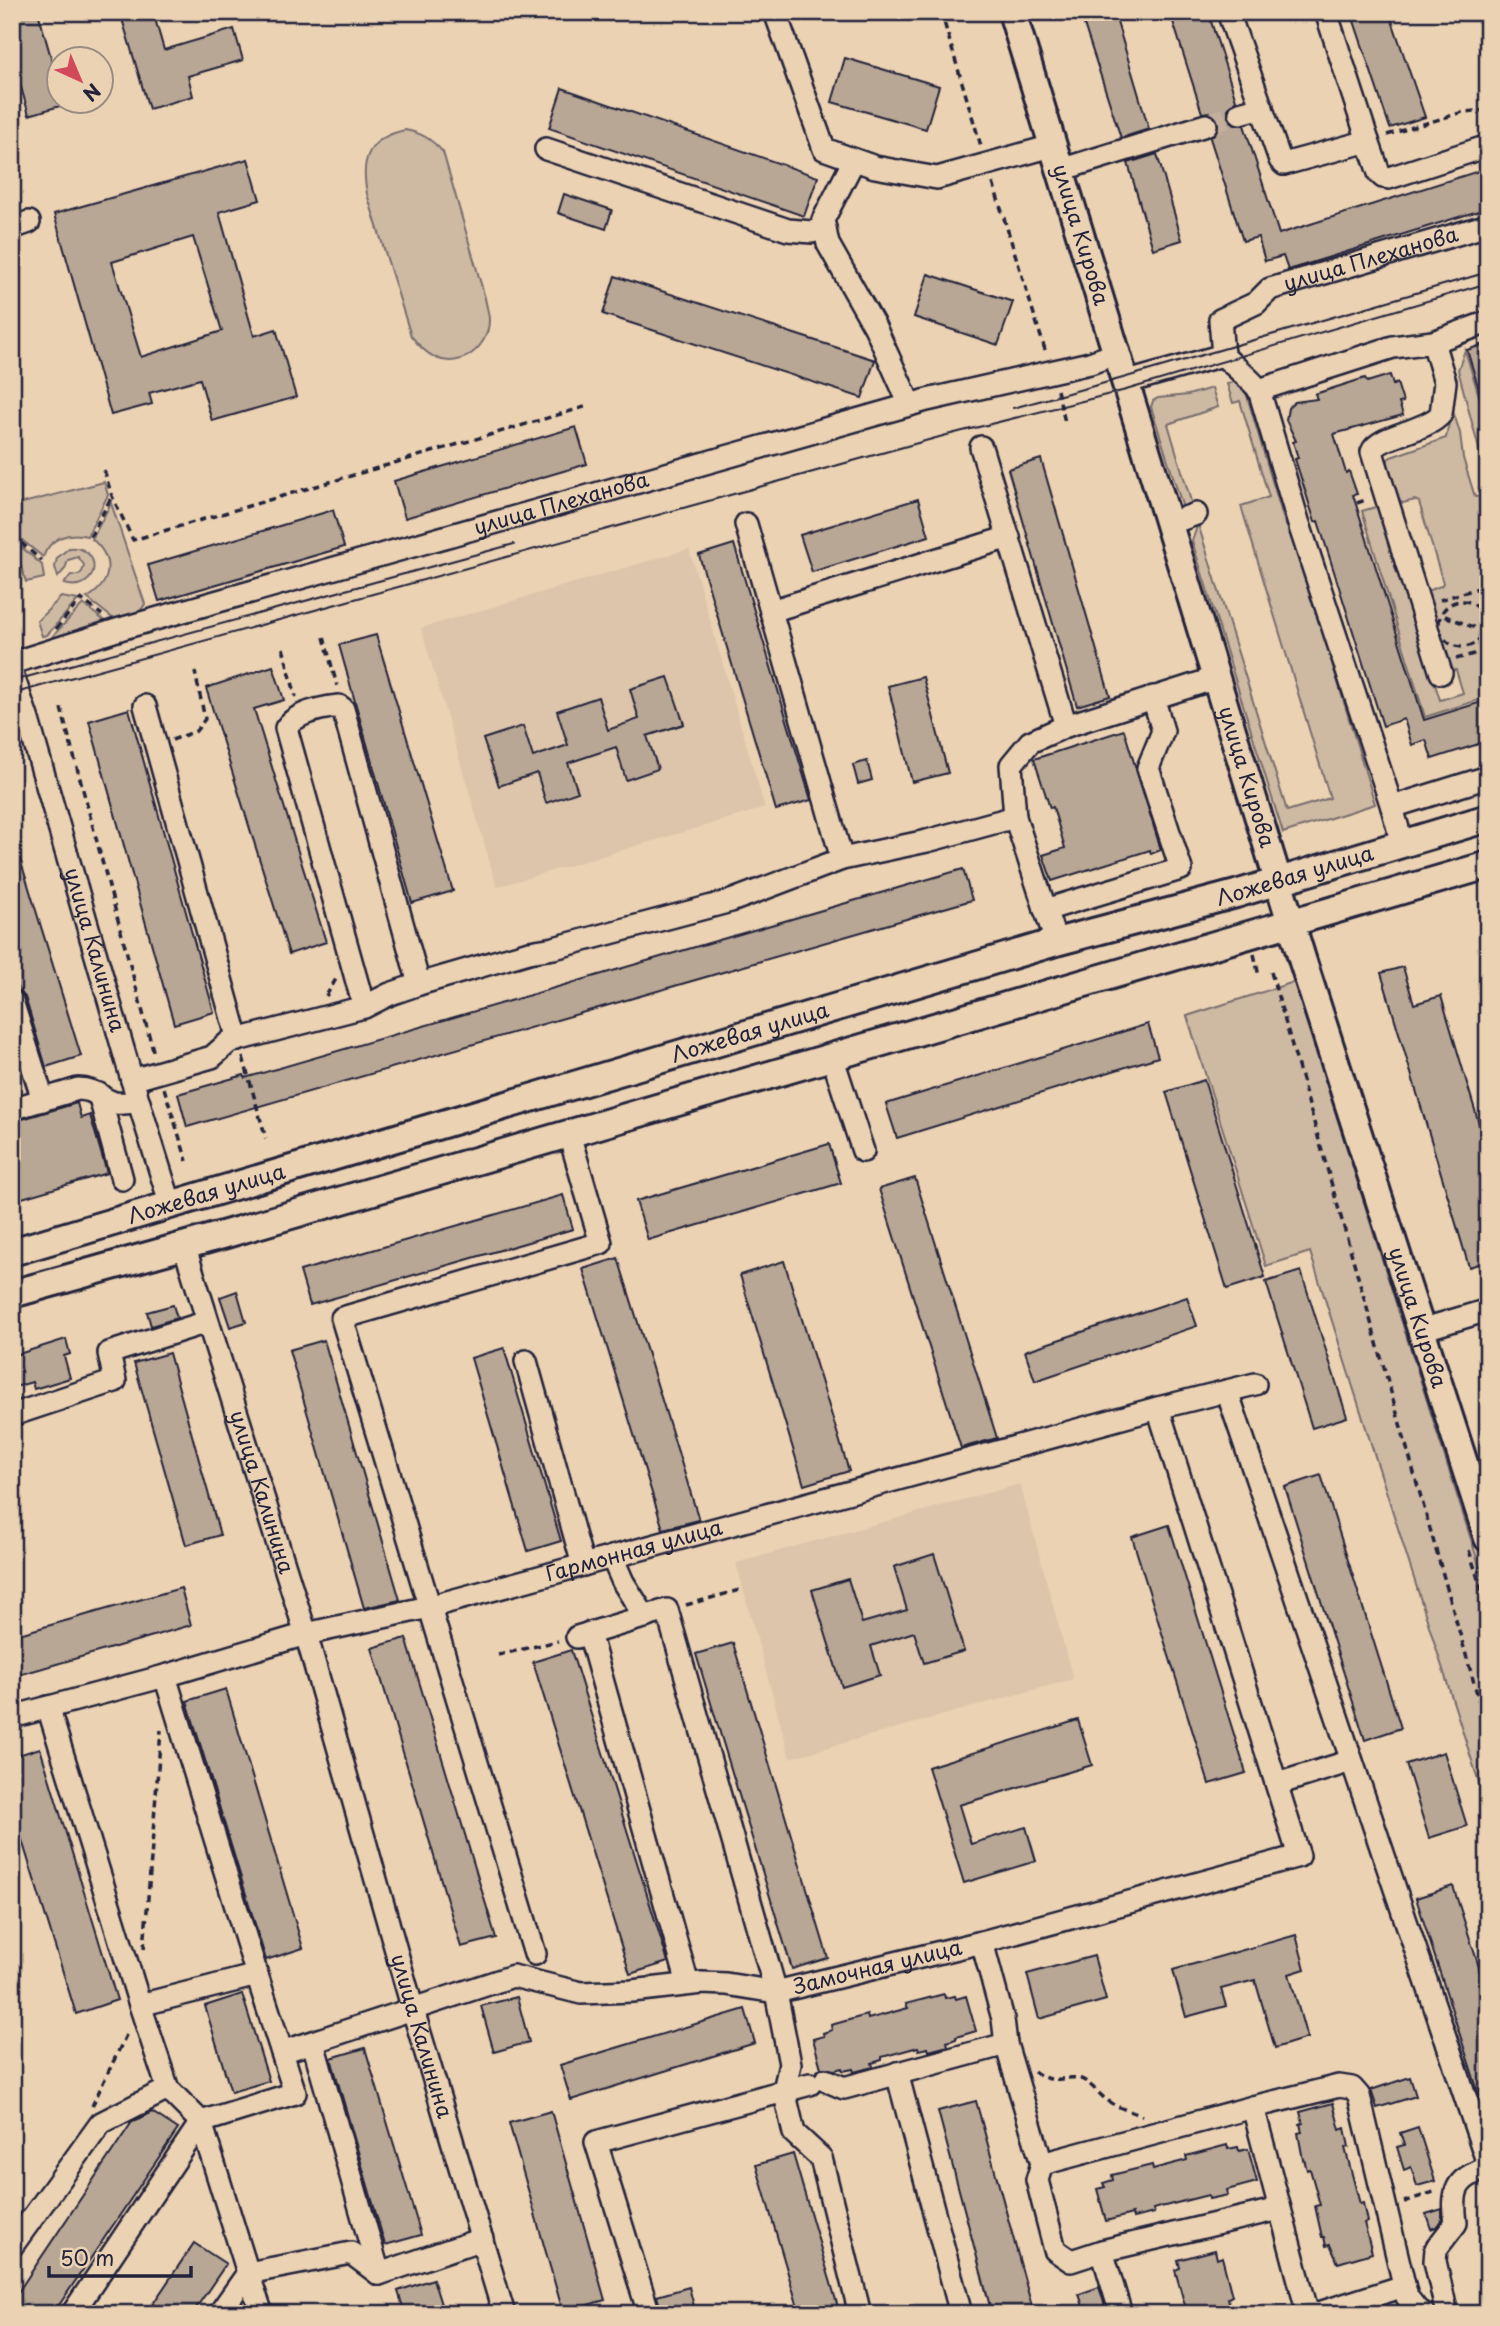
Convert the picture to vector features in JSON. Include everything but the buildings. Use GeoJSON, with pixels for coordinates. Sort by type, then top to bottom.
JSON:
{"type":"FeatureCollection","features":[{"type":"Feature","properties":{"kind":"main road","name":"улица Кирова"},"geometry":{"type":"LineString","coordinates":[[1012,12],[1291,923],[1488,1538]]}},
{"type":"Feature","properties":{"kind":"main road","name":"Ложевая улица"},"geometry":{"type":"LineString","coordinates":[[12,1252],[1056,942],[1236,894],[1488,818]]}},
{"type":"Feature","properties":{"kind":"main road","name":"Ложевая улица"},"geometry":{"type":"LineString","coordinates":[[12,1294],[1488,865]]}},
{"type":"Feature","properties":{"kind":"main road","name":"улица Калинина"},"geometry":{"type":"LineString","coordinates":[[171,1206],[184,1245]]}},
{"type":"Feature","properties":{"kind":"street"},"geometry":{"type":"LineString","coordinates":[[775,12],[824,149],[875,167],[937,178],[987,164],[1056,158],[1206,125]]}},
{"type":"Feature","properties":{"kind":"street"},"geometry":{"type":"LineString","coordinates":[[1228,12],[1280,160],[1284,164],[1368,141]]}},
{"type":"Feature","properties":{"kind":"street"},"geometry":{"type":"LineString","coordinates":[[1326,12],[1379,173],[1383,177],[1389,178],[1488,146]]}},
{"type":"Feature","properties":{"kind":"street"},"geometry":{"type":"LineString","coordinates":[[1240,114],[1262,107]]}},
{"type":"Feature","properties":{"kind":"street"},"geometry":{"type":"LineString","coordinates":[[546,149],[789,230],[812,232],[825,228]]}},
{"type":"Feature","properties":{"kind":"street"},"geometry":{"type":"LineString","coordinates":[[854,160],[823,220],[828,244],[874,327],[910,405]]}},
{"type":"Feature","properties":{"kind":"street","name":"улица Плеханова"},"geometry":{"type":"LineString","coordinates":[[1223,355],[1220,320],[1256,303],[1270,289],[1488,225]]}},
{"type":"Feature","properties":{"kind":"street"},"geometry":{"type":"LineString","coordinates":[[1259,390],[1393,347],[1433,342],[1488,322]]}},
{"type":"Feature","properties":{"kind":"street"},"geometry":{"type":"LineString","coordinates":[[1433,342],[1445,382],[1441,414],[1430,425],[1378,444],[1372,453],[1440,669]]}},
{"type":"Feature","properties":{"kind":"street","name":"улица Плеханова"},"geometry":{"type":"LineString","coordinates":[[12,663],[120,629],[910,405],[1115,354]]}},
{"type":"Feature","properties":{"kind":"street"},"geometry":{"type":"LineString","coordinates":[[1124,383],[1223,355],[1259,390],[1298,522],[1402,843]]}},
{"type":"Feature","properties":{"kind":"street"},"geometry":{"type":"LineString","coordinates":[[981,447],[1066,726]]}},
{"type":"Feature","properties":{"kind":"street"},"geometry":{"type":"LineString","coordinates":[[1168,524],[1196,514]]}},
{"type":"Feature","properties":{"kind":"street"},"geometry":{"type":"LineString","coordinates":[[746,524],[842,859]]}},
{"type":"Feature","properties":{"kind":"street"},"geometry":{"type":"LineString","coordinates":[[771,611],[1009,537]]}},
{"type":"Feature","properties":{"kind":"street","name":"улица Калинина"},"geometry":{"type":"LineString","coordinates":[[12,673],[16,702],[28,720],[138,1102],[171,1206]]}},
{"type":"Feature","properties":{"kind":"street"},"geometry":{"type":"LineString","coordinates":[[1056,942],[1015,817],[1011,765],[1030,743],[1066,726],[1216,678]]}},
{"type":"Feature","properties":{"kind":"street"},"geometry":{"type":"LineString","coordinates":[[1045,909],[1181,869],[1148,768],[1163,731],[1153,697]]}},
{"type":"Feature","properties":{"kind":"street"},"geometry":{"type":"LineString","coordinates":[[145,706],[238,1040]]}},
{"type":"Feature","properties":{"kind":"street"},"geometry":{"type":"LineString","coordinates":[[364,1007],[286,728],[290,722],[301,716],[328,707],[339,706],[343,709],[419,984]]}},
{"type":"Feature","properties":{"kind":"street"},"geometry":{"type":"LineString","coordinates":[[1392,807],[1488,777]]}},
{"type":"Feature","properties":{"kind":"street"},"geometry":{"type":"LineString","coordinates":[[132,1080],[212,1057],[229,1042],[364,1007],[419,984],[529,952],[554,948],[731,901],[842,859],[927,841],[1015,817]]}},
{"type":"Feature","properties":{"kind":"street"},"geometry":{"type":"LineString","coordinates":[[12,1001],[43,1100]]}},
{"type":"Feature","properties":{"kind":"street"},"geometry":{"type":"LineString","coordinates":[[832,1056],[863,1151]]}},
{"type":"Feature","properties":{"kind":"street"},"geometry":{"type":"LineString","coordinates":[[12,1109],[78,1088],[89,1089],[119,1104],[138,1102]]}},
{"type":"Feature","properties":{"kind":"street"},"geometry":{"type":"LineString","coordinates":[[99,1094],[122,1179]]}},
{"type":"Feature","properties":{"kind":"street"},"geometry":{"type":"LineString","coordinates":[[535,1954],[342,1318],[601,1243],[569,1133]]}},
{"type":"Feature","properties":{"kind":"street","name":"улица Калинина"},"geometry":{"type":"LineString","coordinates":[[184,1245],[306,1634],[413,2010],[504,2314]]}},
{"type":"Feature","properties":{"kind":"street"},"geometry":{"type":"LineString","coordinates":[[1421,1330],[1488,1310]]}},
{"type":"Feature","properties":{"kind":"street"},"geometry":{"type":"LineString","coordinates":[[12,1415],[115,1381],[108,1353],[207,1322]]}},
{"type":"Feature","properties":{"kind":"street"},"geometry":{"type":"LineString","coordinates":[[526,1362],[583,1565]]}},
{"type":"Feature","properties":{"kind":"street","name":"Гармонная улица"},"geometry":{"type":"LineString","coordinates":[[12,1717],[165,1676],[306,1634],[429,1607],[1158,1408],[1255,1384]]}},
{"type":"Feature","properties":{"kind":"street"},"geometry":{"type":"LineString","coordinates":[[1227,1391],[1488,2166],[1461,2182],[1453,2198],[1456,2223],[1436,2249],[1435,2261],[1446,2314]]}},
{"type":"Feature","properties":{"kind":"street"},"geometry":{"type":"LineString","coordinates":[[1158,1408],[1277,1784],[1351,1760]]}},
{"type":"Feature","properties":{"kind":"street"},"geometry":{"type":"LineString","coordinates":[[612,1557],[623,1582],[645,1617]]}},
{"type":"Feature","properties":{"kind":"street"},"geometry":{"type":"LineString","coordinates":[[688,1984],[583,1635],[667,1610],[776,1992],[790,2064],[784,2090],[794,2133],[821,2158],[860,2314]]}},
{"type":"Feature","properties":{"kind":"street"},"geometry":{"type":"LineString","coordinates":[[72,2314],[201,2122],[295,2093],[165,1676]]}},
{"type":"Feature","properties":{"kind":"street"},"geometry":{"type":"LineString","coordinates":[[48,1707],[168,2089],[201,2122],[262,2314]]}},
{"type":"Feature","properties":{"kind":"street","name":"Замочная улица"},"geometry":{"type":"LineString","coordinates":[[282,2052],[513,1976],[581,1993],[632,1991],[688,1984],[726,1984],[776,1992],[982,1942],[1299,1856],[1277,1784]]}},
{"type":"Feature","properties":{"kind":"street"},"geometry":{"type":"LineString","coordinates":[[982,1942],[1003,2019],[1007,2047],[1042,2164],[1037,2180],[1055,2250],[1071,2261],[1102,2251],[1279,2209]]}},
{"type":"Feature","properties":{"kind":"street"},"geometry":{"type":"LineString","coordinates":[[140,2006],[257,1975]]}},
{"type":"Feature","properties":{"kind":"street"},"geometry":{"type":"LineString","coordinates":[[313,2043],[379,2274]]}},
{"type":"Feature","properties":{"kind":"street"},"geometry":{"type":"LineString","coordinates":[[649,2314],[596,2142],[817,2082],[844,2088],[1007,2047]]}},
{"type":"Feature","properties":{"kind":"street"},"geometry":{"type":"LineString","coordinates":[[897,2073],[961,2314]]}},
{"type":"Feature","properties":{"kind":"street"},"geometry":{"type":"LineString","coordinates":[[1042,2164],[1253,2107],[1339,2086],[1352,2088],[1359,2096],[1407,2297],[1418,2311],[1424,2314]]}},
{"type":"Feature","properties":{"kind":"street"},"geometry":{"type":"LineString","coordinates":[[12,2246],[101,2123],[168,2089]]}},
{"type":"Feature","properties":{"kind":"street"},"geometry":{"type":"LineString","coordinates":[[1253,2107],[1308,2314]]}},
{"type":"Feature","properties":{"kind":"street"},"geometry":{"type":"LineString","coordinates":[[379,2274],[482,2239]]}},
{"type":"Feature","properties":{"kind":"street"},"geometry":{"type":"LineString","coordinates":[[1102,2251],[1121,2314]]}},
{"type":"Feature","properties":{"kind":"street"},"geometry":{"type":"LineString","coordinates":[[219,2314],[247,2273],[351,2253],[379,2274]]}},
{"type":"Feature","properties":{"kind":"street"},"geometry":{"type":"LineString","coordinates":[[1316,2314],[1404,2286]]}},
{"type":"Feature","properties":{"kind":"path"},"geometry":{"type":"LineString","coordinates":[[941,12],[1066,422]]}},
{"type":"Feature","properties":{"kind":"path"},"geometry":{"type":"LineString","coordinates":[[1368,141],[1463,112],[1488,110]]}},
{"type":"Feature","properties":{"kind":"path"},"geometry":{"type":"LineString","coordinates":[[104,470],[112,496],[134,540],[588,406]]}},
{"type":"Feature","properties":{"kind":"path"},"geometry":{"type":"LineString","coordinates":[[1486,492],[1488,511]]}},
{"type":"Feature","properties":{"kind":"path"},"geometry":{"type":"LineString","coordinates":[[90,537],[112,496]]}},
{"type":"Feature","properties":{"kind":"path"},"geometry":{"type":"LineString","coordinates":[[12,535],[42,561]]}},
{"type":"Feature","properties":{"kind":"path"},"geometry":{"type":"LineString","coordinates":[[1420,606],[1488,585]]}},
{"type":"Feature","properties":{"kind":"path"},"geometry":{"type":"LineString","coordinates":[[47,638],[82,599],[120,629]]}},
{"type":"Feature","properties":{"kind":"path"},"geometry":{"type":"LineString","coordinates":[[1469,602],[1477,606],[1482,613],[1486,632],[1473,644],[1456,646],[1442,635],[1442,615],[1451,604],[1469,602]]}},
{"type":"Feature","properties":{"kind":"path"},"geometry":{"type":"LineString","coordinates":[[1420,606],[1486,632]]}},
{"type":"Feature","properties":{"kind":"path"},"geometry":{"type":"LineString","coordinates":[[324,637],[343,709]]}},
{"type":"Feature","properties":{"kind":"path"},"geometry":{"type":"LineString","coordinates":[[283,648],[301,716]]}},
{"type":"Feature","properties":{"kind":"path"},"geometry":{"type":"LineString","coordinates":[[1440,669],[1488,650]]}},
{"type":"Feature","properties":{"kind":"path"},"geometry":{"type":"LineString","coordinates":[[156,747],[196,731],[205,719],[195,672]]}},
{"type":"Feature","properties":{"kind":"path"},"geometry":{"type":"LineString","coordinates":[[61,708],[159,1072],[187,1161]]}},
{"type":"Feature","properties":{"kind":"path"},"geometry":{"type":"LineString","coordinates":[[1253,949],[1259,976]]}},
{"type":"Feature","properties":{"kind":"path"},"geometry":{"type":"LineString","coordinates":[[1271,972],[1488,1732]]}},
{"type":"Feature","properties":{"kind":"path"},"geometry":{"type":"LineString","coordinates":[[312,1020],[337,977],[355,974]]}},
{"type":"Feature","properties":{"kind":"path"},"geometry":{"type":"LineString","coordinates":[[238,1040],[266,1139]]}},
{"type":"Feature","properties":{"kind":"path"},"geometry":{"type":"LineString","coordinates":[[667,1610],[743,1589]]}},
{"type":"Feature","properties":{"kind":"path"},"geometry":{"type":"LineString","coordinates":[[498,1656],[583,1635]]}},
{"type":"Feature","properties":{"kind":"path"},"geometry":{"type":"LineString","coordinates":[[144,1951],[162,1717]]}},
{"type":"Feature","properties":{"kind":"path"},"geometry":{"type":"LineString","coordinates":[[89,2112],[140,2006]]}},
{"type":"Feature","properties":{"kind":"path"},"geometry":{"type":"LineString","coordinates":[[1007,2047],[1040,2076],[1058,2081],[1082,2080],[1109,2102],[1143,2116]]}},
{"type":"Feature","properties":{"kind":"path"},"geometry":{"type":"LineString","coordinates":[[1386,2209],[1461,2182]]}},
{"type":"Feature","properties":{"kind":"shaded area"},"geometry":{"type":"Polygon","coordinates":[[[405,130],[426,137],[443,152],[485,298],[488,330],[479,347],[464,358],[445,361],[436,358],[411,336],[367,194],[365,170],[370,152],[382,138],[405,130]]]}},
{"type":"Feature","properties":{"kind":"shaded area"},"geometry":{"type":"Polygon","coordinates":[[[1465,350],[1488,426],[1488,483],[1458,370],[1465,350]]]}},
{"type":"Feature","properties":{"kind":"shaded area"},"geometry":{"type":"Polygon","coordinates":[[[1234,382],[1244,386],[1285,524],[1293,535],[1375,804],[1283,833],[1192,541],[1198,524],[1287,811],[1330,798],[1241,506],[1269,497],[1240,401],[1233,403],[1227,384],[1234,382]]]}},
{"type":"Feature","properties":{"kind":"shaded area"},"geometry":{"type":"Polygon","coordinates":[[[1212,388],[1218,407],[1168,424],[1193,508],[1183,508],[1151,407],[1153,401],[1158,398],[1188,395],[1212,388]]]}},
{"type":"Feature","properties":{"kind":"shaded area"},"geometry":{"type":"Polygon","coordinates":[[[1452,408],[1475,497],[1488,496],[1488,697],[1425,717],[1362,511],[1379,506],[1440,700],[1463,693],[1456,670],[1446,670],[1424,592],[1443,583],[1419,502],[1399,501],[1388,465],[1388,459],[1391,457],[1446,438],[1452,408]]]}},
{"type":"Feature","properties":{"kind":"shaded area"},"geometry":{"type":"Polygon","coordinates":[[[104,482],[108,495],[87,536],[67,535],[60,538],[50,545],[43,557],[12,532],[15,505],[104,482]]]}},
{"type":"Feature","properties":{"kind":"shaded area"},"geometry":{"type":"Polygon","coordinates":[[[111,503],[145,604],[139,613],[120,624],[87,598],[96,592],[106,578],[107,562],[92,539],[111,503]]]}},
{"type":"Feature","properties":{"kind":"shaded area"},"geometry":{"type":"Polygon","coordinates":[[[12,539],[42,565],[44,578],[26,582],[12,539]]]}},
{"type":"Feature","properties":{"kind":"shaded area"},"geometry":{"type":"Polygon","coordinates":[[[69,548],[80,549],[93,561],[91,576],[76,585],[64,584],[71,575],[78,575],[83,570],[84,565],[78,557],[68,560],[58,577],[55,567],[57,558],[69,548]]]}},
{"type":"Feature","properties":{"kind":"shaded area"},"geometry":{"type":"Polygon","coordinates":[[[689,549],[765,808],[497,887],[421,628],[689,549]]]}},
{"type":"Feature","properties":{"kind":"shaded area"},"geometry":{"type":"Polygon","coordinates":[[[61,597],[78,600],[47,635],[42,636],[37,621],[61,597]]]}},
{"type":"Feature","properties":{"kind":"shaded area"},"geometry":{"type":"Polygon","coordinates":[[[83,604],[112,627],[48,641],[83,604]]]}},
{"type":"Feature","properties":{"kind":"shaded area"},"geometry":{"type":"Polygon","coordinates":[[[1294,982],[1488,1593],[1488,1811],[1310,1252],[1266,1266],[1187,1016],[1294,982]]]}},
{"type":"Feature","properties":{"kind":"shaded area"},"geometry":{"type":"Polygon","coordinates":[[[1020,1484],[1073,1679],[790,1758],[736,1563],[1020,1484]]]}},
{"type":"Feature","properties":{"kind":"tunnel"},"geometry":{"type":"LineString","coordinates":[[1206,125],[1240,113]]}},
{"type":"Feature","properties":{"kind":"tram line"},"geometry":{"type":"LineString","coordinates":[[1013,408],[1488,272]]}},
{"type":"Feature","properties":{"kind":"tram line"},"geometry":{"type":"LineString","coordinates":[[12,694],[943,436],[1126,390],[1488,283]]}},
{"type":"Feature","properties":{"kind":"tram line"},"geometry":{"type":"LineString","coordinates":[[12,681],[514,544]]}}]}
